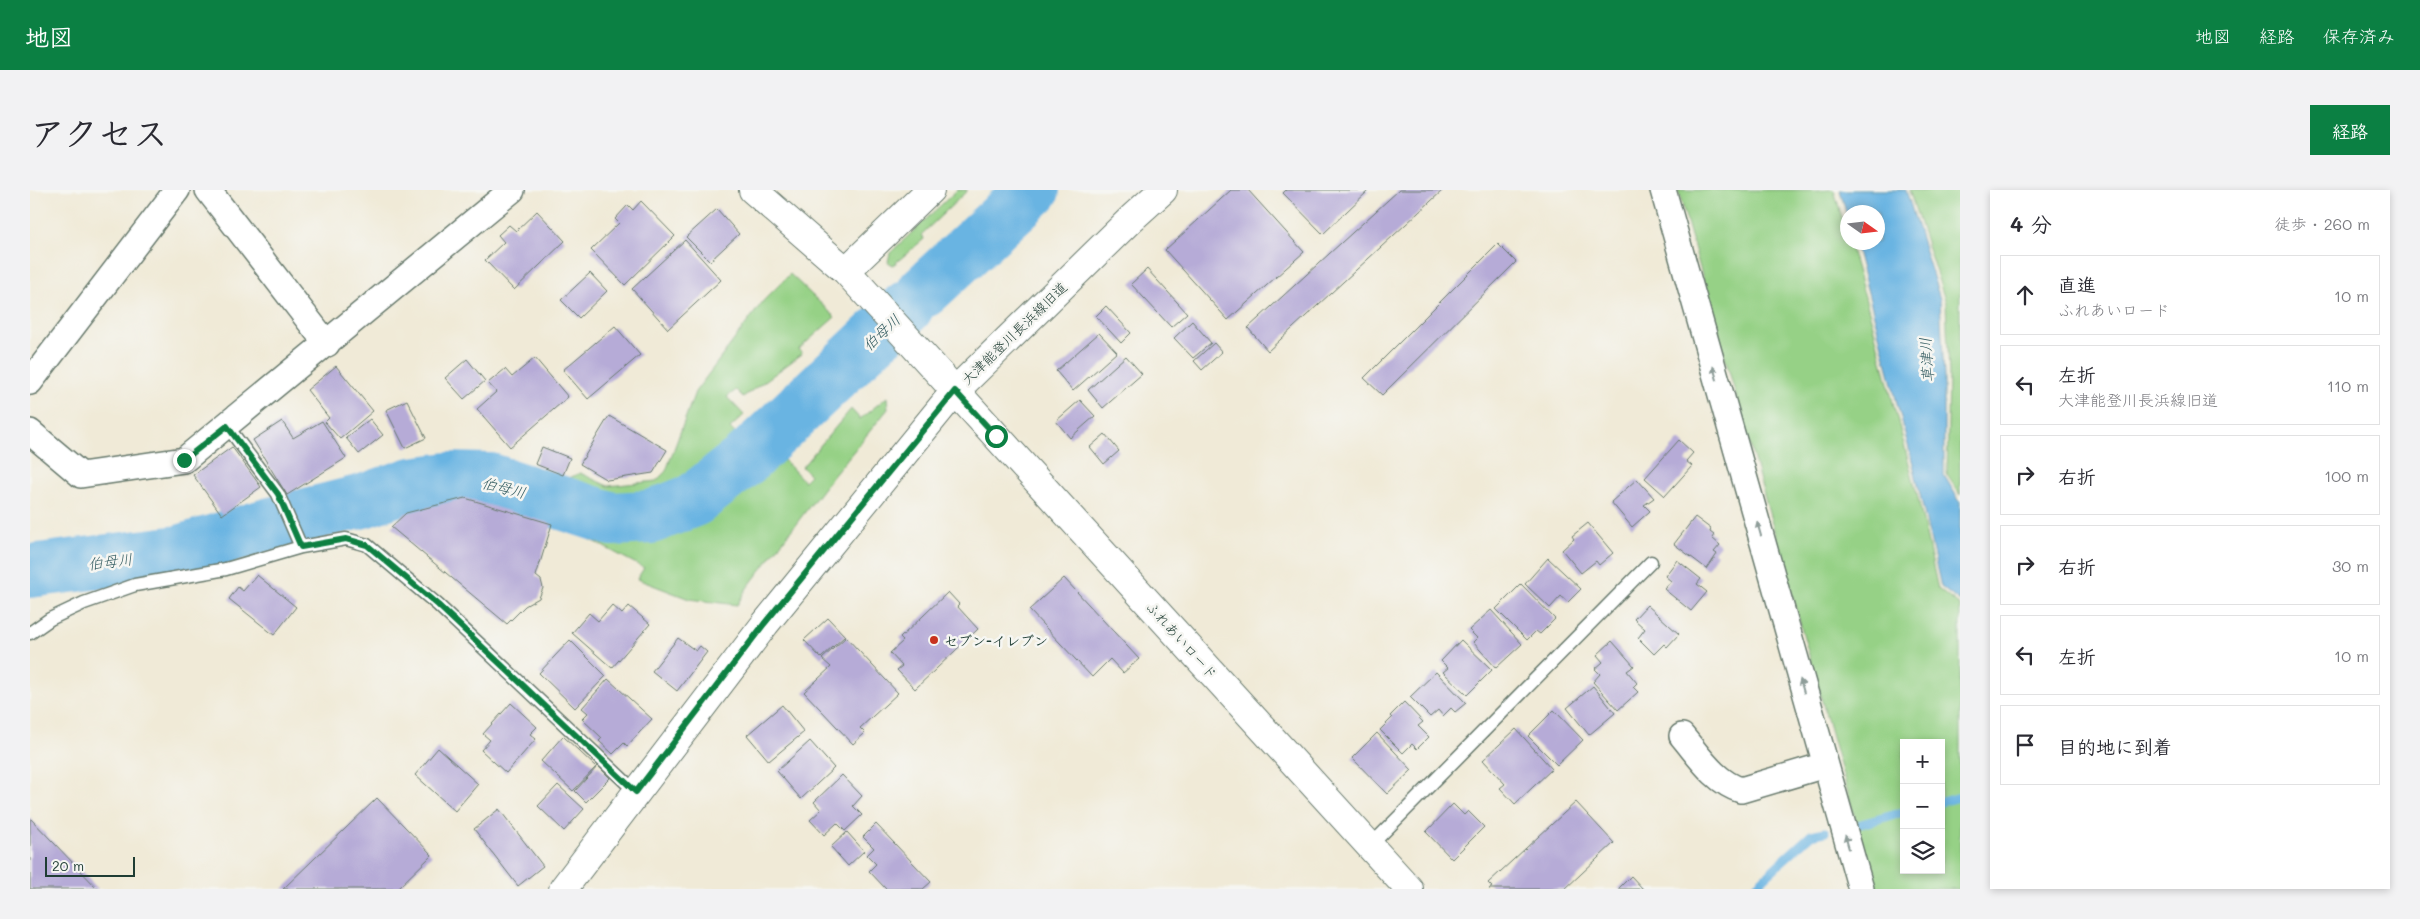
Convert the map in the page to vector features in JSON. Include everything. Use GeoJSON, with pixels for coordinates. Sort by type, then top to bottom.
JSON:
{"type":"FeatureCollection","features":[{"type":"Feature","properties":{"kind":"street"},"geometry":{"type":"LineString","coordinates":[[30,382],[177,190]]}},
{"type":"Feature","properties":{"kind":"street"},"geometry":{"type":"LineString","coordinates":[[208,190],[327,344]]}},
{"type":"Feature","properties":{"kind":"street"},"geometry":{"type":"LineString","coordinates":[[30,432],[81,476],[184,460],[512,190]]}},
{"type":"Feature","properties":{"kind":"street","name":"ふれあいロード"},"geometry":{"type":"LineString","coordinates":[[753,190],[853,279],[1409,889]]}},
{"type":"Feature","properties":{"kind":"street"},"geometry":{"type":"LineString","coordinates":[[853,279],[930,190]]}},
{"type":"Feature","properties":{"kind":"street","name":"大津能登川長浜線旧道"},"geometry":{"type":"LineString","coordinates":[[563,889],[764,624],[955,391],[1163,190]]}},
{"type":"Feature","properties":{"kind":"street"},"geometry":{"type":"LineString","coordinates":[[1664,190],[1824,764],[1861,889]]}},
{"type":"Feature","properties":{"kind":"street"},"geometry":{"type":"LineString","coordinates":[[1682,736],[1720,780],[1741,790],[1824,764]]}},
{"type":"Feature","properties":{"kind":"lane"},"geometry":{"type":"LineString","coordinates":[[227,426],[283,502],[299,544]]}},
{"type":"Feature","properties":{"kind":"lane"},"geometry":{"type":"LineString","coordinates":[[30,632],[50,619],[106,594],[135,585],[226,569],[299,544],[346,539],[367,545],[438,605],[636,792]]}},
{"type":"Feature","properties":{"kind":"lane"},"geometry":{"type":"LineString","coordinates":[[1370,846],[1651,562]]}},
{"type":"Feature","properties":{"kind":"green space"},"geometry":{"type":"Polygon","coordinates":[[[957,190],[968,190],[922,234],[924,239],[893,265],[888,262],[890,253],[957,190]]]}},
{"type":"Feature","properties":{"kind":"green space"},"geometry":{"type":"Polygon","coordinates":[[[1678,190],[1834,190],[1840,211],[1840,250],[1851,250],[1918,498],[1938,589],[1960,606],[1960,889],[1875,889],[1678,190]]]}},
{"type":"Feature","properties":{"kind":"green space"},"geometry":{"type":"Polygon","coordinates":[[[1909,190],[1960,190],[1960,495],[1947,474],[1949,373],[1946,303],[1909,190]]]}},
{"type":"Feature","properties":{"kind":"green space"},"geometry":{"type":"Polygon","coordinates":[[[790,274],[835,317],[799,349],[802,354],[743,397],[736,390],[727,397],[744,415],[730,428],[736,434],[682,478],[651,494],[635,498],[617,498],[564,484],[565,480],[580,473],[608,486],[656,481],[666,471],[695,392],[764,300],[790,274]]]}},
{"type":"Feature","properties":{"kind":"green space"},"geometry":{"type":"Polygon","coordinates":[[[887,397],[888,409],[825,486],[747,588],[737,605],[689,599],[637,579],[644,568],[591,540],[622,543],[650,540],[674,534],[696,524],[717,510],[781,457],[804,481],[810,475],[802,467],[851,409],[860,419],[887,397]]]}},
{"type":"Feature","properties":{"kind":"water","name":"草津川"},"geometry":{"type":"Polygon","coordinates":[[[1840,190],[1906,190],[1940,299],[1944,377],[1944,475],[1960,502],[1960,602],[1941,587],[1914,468],[1857,250],[1885,250],[1885,205],[1844,205],[1840,190]]]}},
{"type":"Feature","properties":{"kind":"building"},"geometry":{"type":"Polygon","coordinates":[[[1231,190],[1248,190],[1304,252],[1228,320],[1165,250],[1231,190]]]}},
{"type":"Feature","properties":{"kind":"building"},"geometry":{"type":"Polygon","coordinates":[[[1286,190],[1369,190],[1323,234],[1283,193],[1286,190]]]}},
{"type":"Feature","properties":{"kind":"building"},"geometry":{"type":"Polygon","coordinates":[[[1399,190],[1443,190],[1268,351],[1248,328],[1399,190]]]}},
{"type":"Feature","properties":{"kind":"building"},"geometry":{"type":"Polygon","coordinates":[[[641,201],[675,236],[625,285],[591,250],[619,223],[615,219],[628,205],[633,210],[641,201]]]}},
{"type":"Feature","properties":{"kind":"building"},"geometry":{"type":"Polygon","coordinates":[[[717,209],[739,234],[710,261],[686,237],[717,209]]]}},
{"type":"Feature","properties":{"kind":"building"},"geometry":{"type":"Polygon","coordinates":[[[537,211],[565,241],[514,290],[485,260],[504,242],[498,235],[509,225],[516,231],[537,211]]]}},
{"type":"Feature","properties":{"kind":"building"},"geometry":{"type":"Polygon","coordinates":[[[685,240],[721,280],[668,329],[632,289],[685,240]]]}},
{"type":"Feature","properties":{"kind":"building"},"geometry":{"type":"Polygon","coordinates":[[[1498,244],[1516,262],[1382,395],[1364,378],[1498,244]]]}},
{"type":"Feature","properties":{"kind":"building"},"geometry":{"type":"Polygon","coordinates":[[[1147,269],[1187,313],[1171,327],[1131,284],[1147,269]]]}},
{"type":"Feature","properties":{"kind":"building"},"geometry":{"type":"Polygon","coordinates":[[[590,273],[607,291],[579,318],[561,300],[590,273]]]}},
{"type":"Feature","properties":{"kind":"building"},"geometry":{"type":"Polygon","coordinates":[[[1106,306],[1131,333],[1121,343],[1096,316],[1106,306]]]}},
{"type":"Feature","properties":{"kind":"building"},"geometry":{"type":"Polygon","coordinates":[[[1192,321],[1211,343],[1193,358],[1174,338],[1192,321]]]}},
{"type":"Feature","properties":{"kind":"building"},"geometry":{"type":"Polygon","coordinates":[[[615,326],[640,355],[588,399],[563,370],[615,326]]]}},
{"type":"Feature","properties":{"kind":"building"},"geometry":{"type":"Polygon","coordinates":[[[1099,333],[1117,352],[1073,391],[1056,371],[1099,333]]]}},
{"type":"Feature","properties":{"kind":"building"},"geometry":{"type":"Polygon","coordinates":[[[1214,343],[1222,352],[1202,370],[1194,361],[1214,343]]]}},
{"type":"Feature","properties":{"kind":"building"},"geometry":{"type":"Polygon","coordinates":[[[1126,356],[1142,374],[1103,408],[1088,390],[1126,356]]]}},
{"type":"Feature","properties":{"kind":"building"},"geometry":{"type":"Polygon","coordinates":[[[535,358],[568,397],[510,447],[477,409],[496,392],[488,383],[505,369],[512,377],[535,358]]]}},
{"type":"Feature","properties":{"kind":"building"},"geometry":{"type":"Polygon","coordinates":[[[467,359],[485,381],[464,399],[445,378],[467,359]]]}},
{"type":"Feature","properties":{"kind":"building"},"geometry":{"type":"Polygon","coordinates":[[[336,366],[373,411],[340,439],[325,422],[329,418],[307,390],[336,366]]]}},
{"type":"Feature","properties":{"kind":"building"},"geometry":{"type":"Polygon","coordinates":[[[407,400],[426,438],[405,448],[386,410],[407,400]]]}},
{"type":"Feature","properties":{"kind":"building"},"geometry":{"type":"Polygon","coordinates":[[[1080,400],[1095,416],[1070,438],[1056,421],[1080,400]]]}},
{"type":"Feature","properties":{"kind":"building"},"geometry":{"type":"Polygon","coordinates":[[[609,416],[667,450],[653,473],[607,480],[580,464],[609,416]]]}},
{"type":"Feature","properties":{"kind":"building"},"geometry":{"type":"Polygon","coordinates":[[[370,419],[383,435],[359,454],[346,438],[370,419]]]}},
{"type":"Feature","properties":{"kind":"building"},"geometry":{"type":"Polygon","coordinates":[[[282,421],[293,438],[322,421],[346,458],[287,495],[253,440],[282,421]]]}},
{"type":"Feature","properties":{"kind":"building"},"geometry":{"type":"Polygon","coordinates":[[[1105,434],[1119,451],[1104,464],[1090,447],[1105,434]]]}},
{"type":"Feature","properties":{"kind":"building"},"geometry":{"type":"Polygon","coordinates":[[[1679,440],[1693,453],[1686,461],[1692,466],[1665,496],[1645,478],[1679,440]]]}},
{"type":"Feature","properties":{"kind":"building"},"geometry":{"type":"Polygon","coordinates":[[[232,447],[261,487],[222,515],[193,475],[232,447]]]}},
{"type":"Feature","properties":{"kind":"building"},"geometry":{"type":"Polygon","coordinates":[[[542,447],[570,458],[563,475],[535,464],[542,447]]]}},
{"type":"Feature","properties":{"kind":"building"},"geometry":{"type":"Polygon","coordinates":[[[1637,479],[1654,498],[1644,505],[1650,511],[1632,527],[1611,502],[1637,479]]]}},
{"type":"Feature","properties":{"kind":"building"},"geometry":{"type":"Polygon","coordinates":[[[465,498],[552,524],[536,576],[541,580],[543,588],[539,598],[525,606],[507,624],[391,527],[406,513],[465,498]]]}},
{"type":"Feature","properties":{"kind":"building"},"geometry":{"type":"Polygon","coordinates":[[[1695,517],[1711,529],[1710,532],[1714,535],[1712,538],[1720,545],[1714,552],[1717,554],[1707,569],[1674,544],[1695,517]]]}},
{"type":"Feature","properties":{"kind":"building"},"geometry":{"type":"Polygon","coordinates":[[[1588,523],[1613,553],[1599,565],[1596,561],[1581,573],[1562,550],[1574,539],[1572,536],[1588,523]]]}},
{"type":"Feature","properties":{"kind":"building"},"geometry":{"type":"Polygon","coordinates":[[[1548,558],[1581,589],[1568,602],[1561,596],[1550,608],[1525,584],[1548,558]]]}},
{"type":"Feature","properties":{"kind":"building"},"geometry":{"type":"Polygon","coordinates":[[[1677,560],[1701,579],[1697,584],[1707,592],[1691,611],[1664,589],[1671,581],[1665,576],[1677,560]]]}},
{"type":"Feature","properties":{"kind":"building"},"geometry":{"type":"Polygon","coordinates":[[[257,575],[296,607],[274,635],[229,599],[238,587],[243,591],[257,575]]]}},
{"type":"Feature","properties":{"kind":"building"},"geometry":{"type":"Polygon","coordinates":[[[1064,578],[1139,659],[1123,673],[1110,659],[1092,677],[1029,610],[1064,578]]]}},
{"type":"Feature","properties":{"kind":"building"},"geometry":{"type":"Polygon","coordinates":[[[1521,584],[1555,619],[1540,634],[1536,631],[1527,640],[1496,609],[1521,584]]]}},
{"type":"Feature","properties":{"kind":"building","name":"セブン-イレブン"},"geometry":{"type":"Polygon","coordinates":[[[948,592],[959,604],[957,606],[978,629],[915,689],[897,670],[902,666],[890,653],[903,641],[900,638],[948,592]]]}},
{"type":"Feature","properties":{"kind":"building"},"geometry":{"type":"Polygon","coordinates":[[[612,605],[622,614],[629,606],[650,624],[612,668],[572,633],[589,613],[598,621],[612,605]]]}},
{"type":"Feature","properties":{"kind":"building"},"geometry":{"type":"Polygon","coordinates":[[[1647,605],[1679,634],[1667,647],[1664,644],[1654,654],[1638,638],[1645,629],[1634,619],[1647,605]]]}},
{"type":"Feature","properties":{"kind":"building"},"geometry":{"type":"Polygon","coordinates":[[[1491,610],[1522,644],[1496,668],[1473,642],[1477,638],[1469,630],[1491,610]]]}},
{"type":"Feature","properties":{"kind":"building"},"geometry":{"type":"Polygon","coordinates":[[[828,618],[845,636],[821,658],[804,640],[828,618]]]}},
{"type":"Feature","properties":{"kind":"building"},"geometry":{"type":"Polygon","coordinates":[[[846,637],[898,693],[860,728],[865,733],[853,744],[804,692],[831,667],[822,659],[846,637]]]}},
{"type":"Feature","properties":{"kind":"building"},"geometry":{"type":"Polygon","coordinates":[[[678,638],[696,651],[700,646],[707,652],[677,691],[652,671],[678,638]]]}},
{"type":"Feature","properties":{"kind":"building"},"geometry":{"type":"Polygon","coordinates":[[[570,640],[606,676],[575,708],[539,673],[570,640]]]}},
{"type":"Feature","properties":{"kind":"building"},"geometry":{"type":"Polygon","coordinates":[[[1461,640],[1492,670],[1467,695],[1443,672],[1448,668],[1441,661],[1461,640]]]}},
{"type":"Feature","properties":{"kind":"building"},"geometry":{"type":"Polygon","coordinates":[[[1612,641],[1634,666],[1627,671],[1637,683],[1633,687],[1638,692],[1618,710],[1593,682],[1600,674],[1595,669],[1603,662],[1597,655],[1612,641]]]}},
{"type":"Feature","properties":{"kind":"building"},"geometry":{"type":"Polygon","coordinates":[[[1436,672],[1466,703],[1455,712],[1451,708],[1443,716],[1438,710],[1430,717],[1410,697],[1436,672]]]}},
{"type":"Feature","properties":{"kind":"building"},"geometry":{"type":"Polygon","coordinates":[[[608,679],[652,719],[627,746],[624,743],[613,754],[599,741],[602,738],[582,719],[588,713],[582,708],[608,679]]]}},
{"type":"Feature","properties":{"kind":"building"},"geometry":{"type":"Polygon","coordinates":[[[1593,686],[1615,713],[1589,735],[1567,708],[1593,686]]]}},
{"type":"Feature","properties":{"kind":"building"},"geometry":{"type":"Polygon","coordinates":[[[1404,702],[1423,722],[1418,726],[1429,737],[1417,749],[1412,744],[1403,753],[1380,730],[1392,718],[1390,716],[1404,702]]]}},
{"type":"Feature","properties":{"kind":"building"},"geometry":{"type":"Polygon","coordinates":[[[511,703],[537,727],[530,734],[536,739],[506,773],[481,750],[490,740],[483,734],[511,703]]]}},
{"type":"Feature","properties":{"kind":"building"},"geometry":{"type":"Polygon","coordinates":[[[782,705],[804,732],[769,761],[747,735],[782,705]]]}},
{"type":"Feature","properties":{"kind":"building"},"geometry":{"type":"Polygon","coordinates":[[[1554,710],[1583,740],[1557,765],[1528,736],[1554,710]]]}},
{"type":"Feature","properties":{"kind":"building"},"geometry":{"type":"Polygon","coordinates":[[[1516,729],[1552,769],[1515,804],[1500,788],[1505,784],[1483,760],[1516,729]]]}},
{"type":"Feature","properties":{"kind":"building"},"geometry":{"type":"Polygon","coordinates":[[[1377,733],[1412,770],[1387,794],[1352,758],[1377,733]]]}},
{"type":"Feature","properties":{"kind":"building"},"geometry":{"type":"Polygon","coordinates":[[[563,736],[596,767],[573,791],[541,761],[563,736]]]}},
{"type":"Feature","properties":{"kind":"building"},"geometry":{"type":"Polygon","coordinates":[[[810,741],[834,768],[801,799],[777,771],[810,741]]]}},
{"type":"Feature","properties":{"kind":"building"},"geometry":{"type":"Polygon","coordinates":[[[438,748],[478,784],[455,811],[415,775],[438,748]]]}},
{"type":"Feature","properties":{"kind":"building"},"geometry":{"type":"Polygon","coordinates":[[[598,766],[610,778],[586,802],[575,791],[598,766]]]}},
{"type":"Feature","properties":{"kind":"building"},"geometry":{"type":"Polygon","coordinates":[[[842,775],[862,796],[853,806],[862,815],[845,831],[837,823],[824,835],[810,820],[821,810],[814,802],[842,775]]]}},
{"type":"Feature","properties":{"kind":"building"},"geometry":{"type":"Polygon","coordinates":[[[558,785],[584,809],[564,831],[538,806],[558,785]]]}},
{"type":"Feature","properties":{"kind":"building"},"geometry":{"type":"Polygon","coordinates":[[[377,798],[432,855],[397,889],[283,889],[377,798]]]}},
{"type":"Feature","properties":{"kind":"building"},"geometry":{"type":"Polygon","coordinates":[[[1576,802],[1614,843],[1565,889],[1489,889],[1492,887],[1488,883],[1576,802]]]}},
{"type":"Feature","properties":{"kind":"building"},"geometry":{"type":"Polygon","coordinates":[[[1453,804],[1464,815],[1468,811],[1484,827],[1452,859],[1426,832],[1453,804]]]}},
{"type":"Feature","properties":{"kind":"building"},"geometry":{"type":"Polygon","coordinates":[[[499,809],[543,866],[518,886],[474,829],[499,809]]]}},
{"type":"Feature","properties":{"kind":"building"},"geometry":{"type":"Polygon","coordinates":[[[30,818],[98,889],[30,889],[30,818]]]}},
{"type":"Feature","properties":{"kind":"building"},"geometry":{"type":"Polygon","coordinates":[[[876,824],[931,882],[923,889],[886,889],[869,871],[876,864],[867,855],[874,848],[863,837],[876,824]]]}},
{"type":"Feature","properties":{"kind":"building"},"geometry":{"type":"Polygon","coordinates":[[[847,832],[864,851],[848,866],[831,847],[847,832]]]}},
{"type":"Feature","properties":{"kind":"building"},"geometry":{"type":"Polygon","coordinates":[[[1631,876],[1643,889],[1618,889],[1631,876]]]}},
{"type":"Feature","properties":{"kind":"waterway","name":"伯母川"},"geometry":{"type":"LineString","coordinates":[[924,291],[1033,190]]}},
{"type":"Feature","properties":{"kind":"waterway","name":"伯母川"},"geometry":{"type":"LineString","coordinates":[[30,571],[179,552],[267,525],[363,501],[412,484],[448,479],[490,480],[612,519],[651,517],[694,500],[746,459],[907,307]]}},
{"type":"Feature","properties":{"kind":"waterway"},"geometry":{"type":"LineString","coordinates":[[1945,801],[1960,797]]}},
{"type":"Feature","properties":{"kind":"waterway"},"geometry":{"type":"LineString","coordinates":[[1861,824],[1900,813]]}},
{"type":"Feature","properties":{"kind":"waterway"},"geometry":{"type":"LineString","coordinates":[[1752,889],[1811,835],[1825,832]]}},
{"type":"Feature","properties":{"kind":"place","name":"セブン-イレブン"},"geometry":{"type":"Point","coordinates":[934,640]}},
{"type":"Feature","properties":{"kind":"route"},"geometry":{"type":"LineString","coordinates":[[184,460],[227,426],[283,502],[301,547],[346,539],[367,545],[438,605],[636,792],[764,624],[955,391],[996,436]]}}]}
